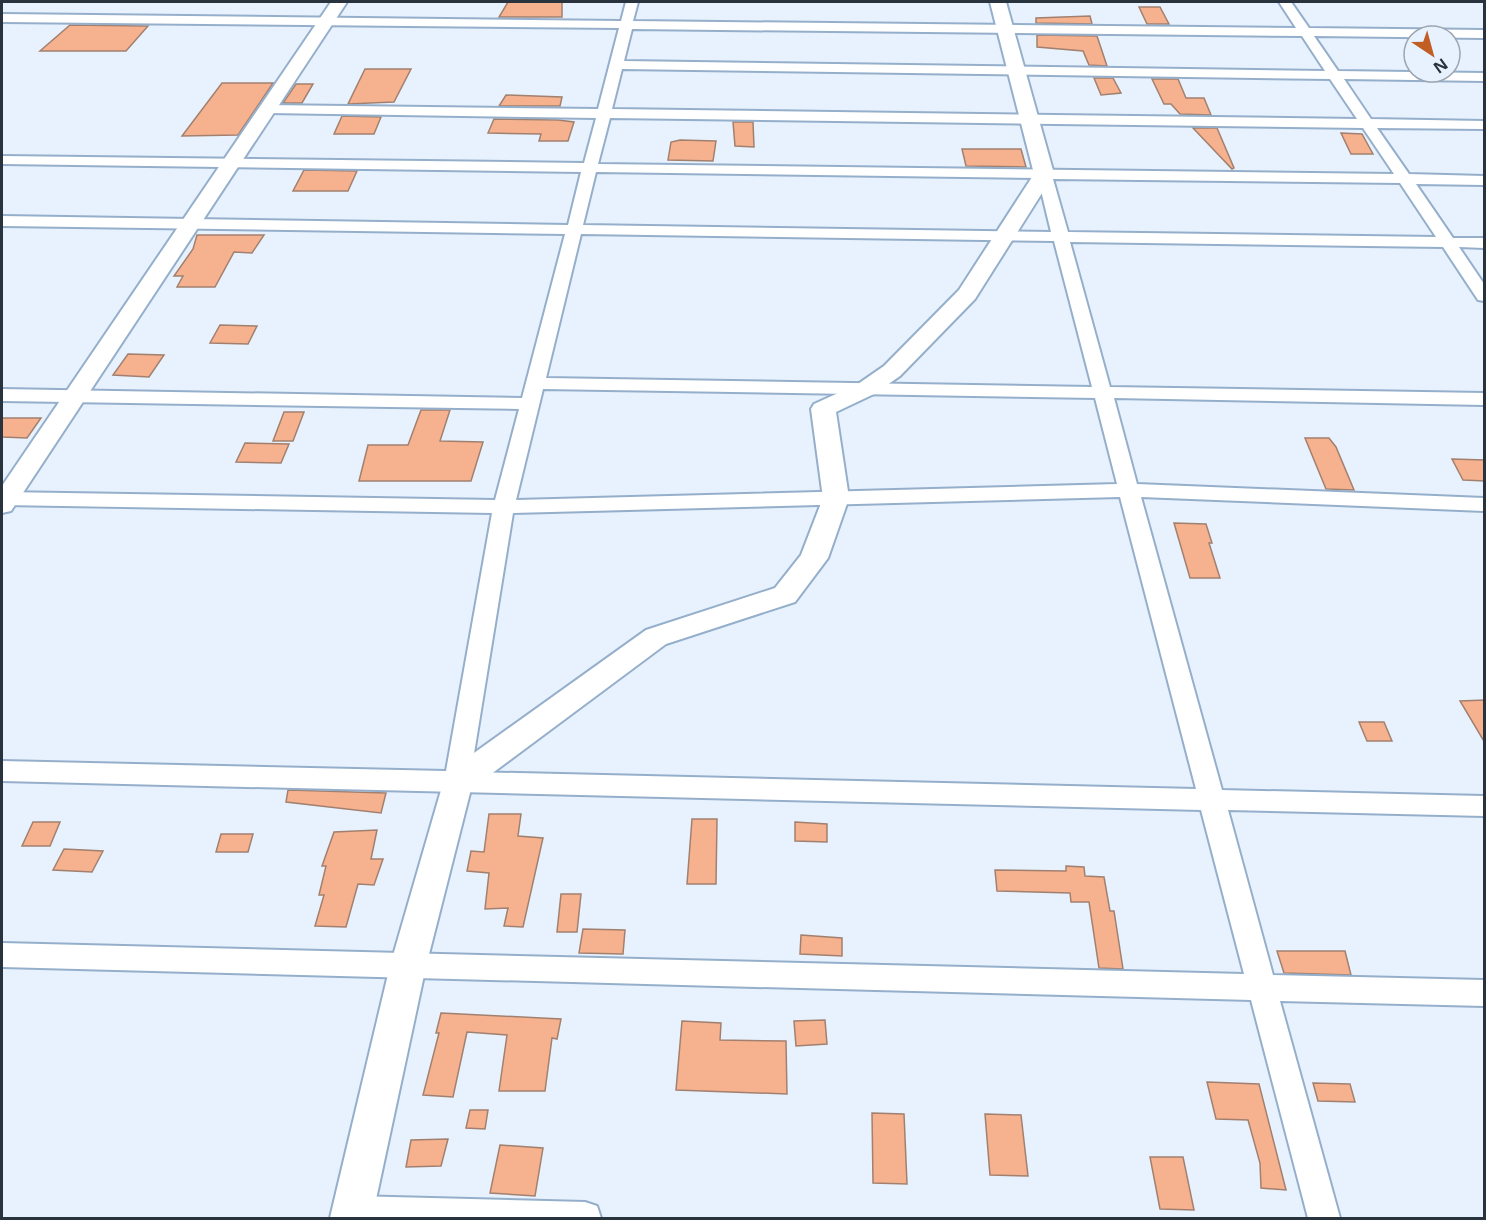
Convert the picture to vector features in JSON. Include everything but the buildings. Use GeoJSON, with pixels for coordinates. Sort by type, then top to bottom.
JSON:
{"type":"FeatureCollection","features":[{"type":"Feature","properties":{"kind":"street"},"geometry":{"type":"LineString","coordinates":[[3,500],[339,2]]}},
{"type":"Feature","properties":{"kind":"street"},"geometry":{"type":"LineString","coordinates":[[585,1218],[352,1215],[408,966],[457,782],[504,507],[632,2]]}},
{"type":"Feature","properties":{"kind":"street"},"geometry":{"type":"LineString","coordinates":[[999,2],[1324,1218]]}},
{"type":"Feature","properties":{"kind":"street"},"geometry":{"type":"LineString","coordinates":[[1286,2],[1485,296]]}},
{"type":"Feature","properties":{"kind":"street"},"geometry":{"type":"LineString","coordinates":[[2,31],[28,7]]}},
{"type":"Feature","properties":{"kind":"street"},"geometry":{"type":"LineString","coordinates":[[2,18],[1485,34]]}},
{"type":"Feature","properties":{"kind":"street"},"geometry":{"type":"LineString","coordinates":[[616,65],[1485,77]]}},
{"type":"Feature","properties":{"kind":"street"},"geometry":{"type":"LineString","coordinates":[[267,109],[1485,125]]}},
{"type":"Feature","properties":{"kind":"street"},"geometry":{"type":"LineString","coordinates":[[2,160],[1485,180]]}},
{"type":"Feature","properties":{"kind":"street"},"geometry":{"type":"LineString","coordinates":[[457,782],[657,637],[785,595],[814,558],[836,498],[823,409],[866,389],[892,371],[966,294],[1006,236],[1044,174]]}},
{"type":"Feature","properties":{"kind":"street"},"geometry":{"type":"LineString","coordinates":[[2,221],[1485,243]]}},
{"type":"Feature","properties":{"kind":"street"},"geometry":{"type":"LineString","coordinates":[[536,383],[1485,399]]}},
{"type":"Feature","properties":{"kind":"street"},"geometry":{"type":"LineString","coordinates":[[2,395],[531,404]]}},
{"type":"Feature","properties":{"kind":"street"},"geometry":{"type":"LineString","coordinates":[[3,500],[504,507],[1129,490],[1485,504]]}},
{"type":"Feature","properties":{"kind":"street"},"geometry":{"type":"LineString","coordinates":[[2,771],[1485,806]]}},
{"type":"Feature","properties":{"kind":"street"},"geometry":{"type":"LineString","coordinates":[[2,955],[1485,993]]}}]}
